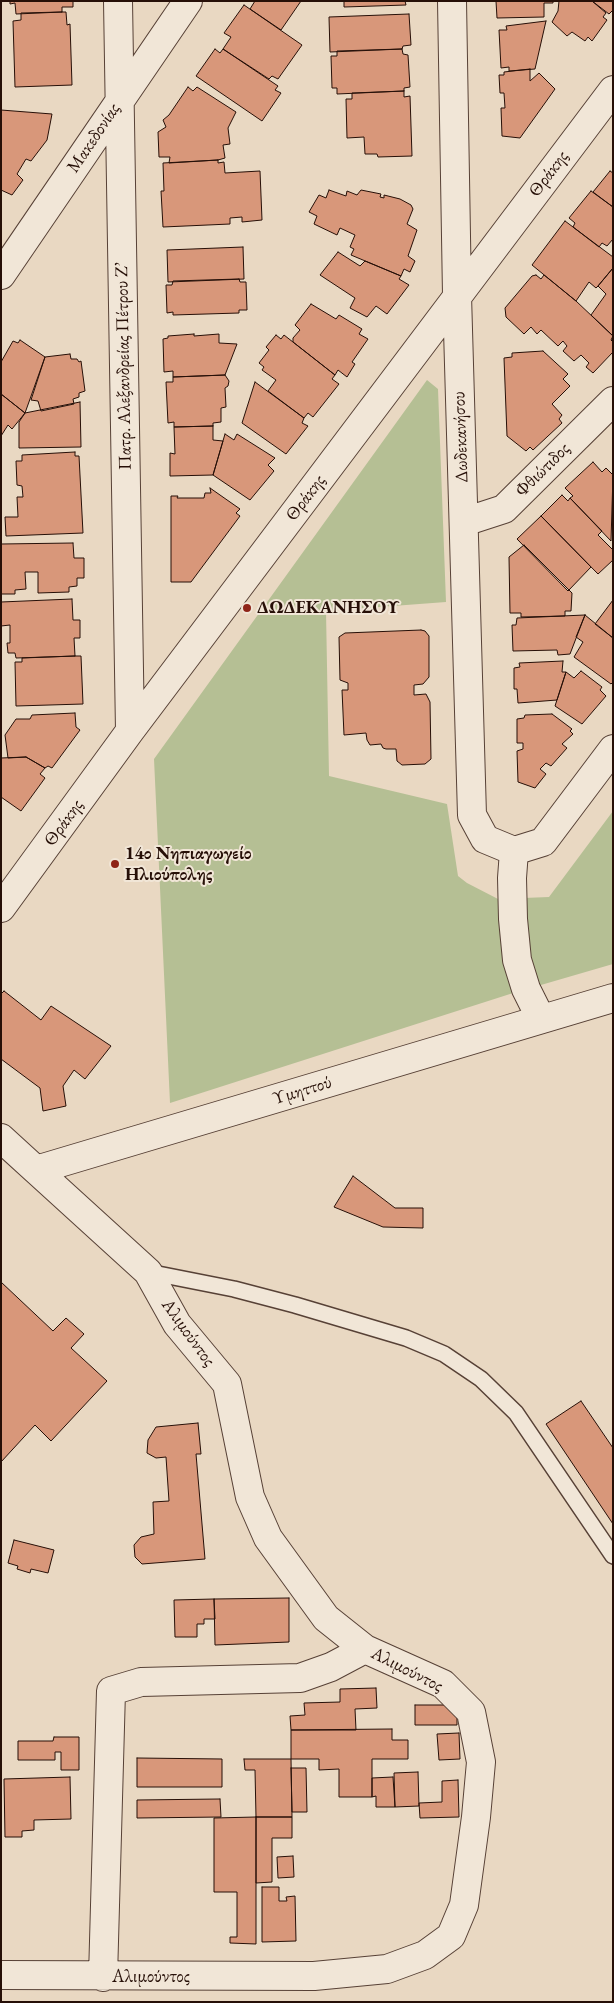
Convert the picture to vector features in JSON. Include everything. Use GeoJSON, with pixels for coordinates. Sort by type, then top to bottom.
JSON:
{"type":"FeatureCollection","features":[{"type":"Feature","properties":{"kind":"street","name":"Πατρ. Αλεξανδρείας Πέτρου Ζ’"},"geometry":{"type":"LineString","coordinates":[[118,1],[130,731]]}},
{"type":"Feature","properties":{"kind":"street","name":"Μακεδονίας"},"geometry":{"type":"LineString","coordinates":[[1,275],[188,1]]}},
{"type":"Feature","properties":{"kind":"street","name":"Δωδεκανήσου"},"geometry":{"type":"LineString","coordinates":[[452,1],[457,296],[472,816],[485,838],[514,851]]}},
{"type":"Feature","properties":{"kind":"street","name":"Θράκης"},"geometry":{"type":"LineString","coordinates":[[1,908],[130,731],[613,90]]}},
{"type":"Feature","properties":{"kind":"street","name":"Φθιώτιδος"},"geometry":{"type":"LineString","coordinates":[[464,522],[504,509],[613,401]]}},
{"type":"Feature","properties":{"kind":"street"},"geometry":{"type":"LineString","coordinates":[[541,1019],[526,989],[517,960],[513,919],[514,851],[543,842],[613,749]]}},
{"type":"Feature","properties":{"kind":"street","name":"Υμηττού"},"geometry":{"type":"LineString","coordinates":[[36,1170],[613,998]]}},
{"type":"Feature","properties":{"kind":"street"},"geometry":{"type":"LineString","coordinates":[[1,1138],[36,1170]]}},
{"type":"Feature","properties":{"kind":"street","name":"Αλιμούντος"},"geometry":{"type":"LineString","coordinates":[[1,1975],[103,1977],[314,1976],[387,1969],[425,1955],[451,1936],[464,1904],[476,1817],[481,1762],[471,1712],[443,1684],[365,1649],[326,1618],[268,1538],[250,1497],[226,1384],[177,1324],[148,1272],[36,1170]]}},
{"type":"Feature","properties":{"kind":"street"},"geometry":{"type":"LineString","coordinates":[[103,1977],[111,1691],[141,1682],[300,1678],[331,1668],[365,1649]]}},
{"type":"Feature","properties":{"kind":"lane"},"geometry":{"type":"LineString","coordinates":[[148,1272],[295,1305],[406,1338],[444,1354],[481,1379],[516,1413],[613,1556]]}},
{"type":"Feature","properties":{"kind":"green space"},"geometry":{"type":"Polygon","coordinates":[[[427,380],[438,389],[446,602],[326,611],[329,776],[447,804],[458,876],[467,883],[498,899],[549,897],[613,811],[613,964],[510,994],[170,1103],[154,759],[427,380]]]}},
{"type":"Feature","properties":{"kind":"building"},"geometry":{"type":"Polygon","coordinates":[[[10,1],[73,1],[73,7],[62,7],[62,12],[16,14],[15,3],[10,4],[10,1]]]}},
{"type":"Feature","properties":{"kind":"building"},"geometry":{"type":"Polygon","coordinates":[[[255,1],[301,1],[281,30],[250,9],[255,1]]]}},
{"type":"Feature","properties":{"kind":"building"},"geometry":{"type":"Polygon","coordinates":[[[344,1],[405,1],[406,5],[344,7],[344,1]]]}},
{"type":"Feature","properties":{"kind":"building"},"geometry":{"type":"Polygon","coordinates":[[[496,1],[553,1],[553,3],[544,3],[544,17],[497,18],[496,1]]]}},
{"type":"Feature","properties":{"kind":"building"},"geometry":{"type":"Polygon","coordinates":[[[559,1],[592,1],[606,13],[603,17],[607,20],[592,41],[588,37],[585,41],[572,32],[567,36],[552,22],[558,11],[559,1]]]}},
{"type":"Feature","properties":{"kind":"building"},"geometry":{"type":"Polygon","coordinates":[[[592,1],[613,1],[613,10],[609,14],[592,1]]]}},
{"type":"Feature","properties":{"kind":"building"},"geometry":{"type":"Polygon","coordinates":[[[244,5],[302,45],[278,79],[272,76],[269,79],[223,49],[231,37],[224,33],[244,5]]]}},
{"type":"Feature","properties":{"kind":"building"},"geometry":{"type":"Polygon","coordinates":[[[66,12],[67,25],[70,24],[72,85],[15,87],[13,21],[21,20],[21,13],[66,12]]]}},
{"type":"Feature","properties":{"kind":"building"},"geometry":{"type":"Polygon","coordinates":[[[409,14],[411,45],[403,46],[402,49],[330,52],[329,17],[409,14]]]}},
{"type":"Feature","properties":{"kind":"building"},"geometry":{"type":"Polygon","coordinates":[[[546,21],[535,69],[509,71],[509,67],[501,68],[499,30],[507,30],[506,26],[546,21]]]}},
{"type":"Feature","properties":{"kind":"building"},"geometry":{"type":"Polygon","coordinates":[[[215,49],[220,53],[223,49],[278,86],[275,90],[281,93],[262,121],[196,76],[215,49]]]}},
{"type":"Feature","properties":{"kind":"building"},"geometry":{"type":"Polygon","coordinates":[[[402,49],[403,54],[408,55],[410,87],[404,88],[404,91],[337,94],[337,88],[332,88],[331,56],[337,56],[337,51],[402,49]]]}},
{"type":"Feature","properties":{"kind":"building"},"geometry":{"type":"Polygon","coordinates":[[[530,69],[530,81],[539,73],[555,89],[520,138],[502,136],[501,108],[505,108],[504,93],[500,93],[499,75],[504,75],[504,72],[530,69]]]}},
{"type":"Feature","properties":{"kind":"building"},"geometry":{"type":"Polygon","coordinates":[[[188,87],[193,91],[197,87],[236,112],[228,128],[230,144],[223,145],[225,158],[169,163],[170,157],[159,157],[158,132],[166,127],[163,120],[169,115],[188,87]]]}},
{"type":"Feature","properties":{"kind":"building"},"geometry":{"type":"Polygon","coordinates":[[[404,91],[404,97],[410,96],[412,156],[378,157],[377,154],[365,154],[364,137],[347,138],[346,99],[352,99],[352,93],[404,91]]]}},
{"type":"Feature","properties":{"kind":"building"},"geometry":{"type":"Polygon","coordinates":[[[1,110],[52,114],[47,140],[31,161],[26,159],[17,174],[23,180],[12,195],[1,190],[1,110]]]}},
{"type":"Feature","properties":{"kind":"building"},"geometry":{"type":"Polygon","coordinates":[[[218,160],[218,163],[224,162],[225,173],[260,171],[262,220],[242,222],[242,217],[230,218],[230,224],[163,227],[161,191],[164,191],[163,163],[218,160]]]}},
{"type":"Feature","properties":{"kind":"building"},"geometry":{"type":"Polygon","coordinates":[[[610,171],[613,173],[613,207],[593,192],[610,171]]]}},
{"type":"Feature","properties":{"kind":"building"},"geometry":{"type":"Polygon","coordinates":[[[329,190],[346,196],[347,191],[357,195],[361,190],[381,194],[380,197],[384,198],[384,195],[400,199],[411,205],[413,209],[407,224],[417,230],[408,256],[415,261],[410,272],[404,269],[401,276],[351,255],[354,249],[350,247],[355,235],[340,228],[337,235],[314,224],[317,216],[309,212],[319,195],[326,198],[329,190]]]}},
{"type":"Feature","properties":{"kind":"building"},"geometry":{"type":"Polygon","coordinates":[[[591,191],[613,207],[613,239],[607,246],[602,243],[599,247],[573,227],[575,223],[569,218],[591,191]]]}},
{"type":"Feature","properties":{"kind":"building"},"geometry":{"type":"Polygon","coordinates":[[[565,221],[613,257],[613,268],[598,286],[596,288],[589,282],[576,301],[532,265],[565,221]]]}},
{"type":"Feature","properties":{"kind":"building"},"geometry":{"type":"Polygon","coordinates":[[[243,247],[244,279],[168,282],[167,250],[243,247]]]}},
{"type":"Feature","properties":{"kind":"building"},"geometry":{"type":"Polygon","coordinates":[[[338,252],[360,266],[365,261],[401,276],[399,279],[409,285],[387,314],[376,306],[367,317],[350,308],[355,298],[320,275],[338,252]]]}},
{"type":"Feature","properties":{"kind":"building"},"geometry":{"type":"Polygon","coordinates":[[[613,268],[613,336],[591,315],[606,294],[598,286],[613,268]]]}},
{"type":"Feature","properties":{"kind":"building"},"geometry":{"type":"Polygon","coordinates":[[[536,275],[541,279],[544,275],[576,301],[613,336],[611,340],[613,342],[613,352],[593,373],[586,367],[589,363],[581,355],[574,361],[563,351],[567,346],[563,341],[558,346],[541,330],[537,334],[531,327],[524,334],[506,317],[505,308],[532,276],[536,275]]]}},
{"type":"Feature","properties":{"kind":"building"},"geometry":{"type":"Polygon","coordinates":[[[239,279],[240,282],[246,282],[247,310],[239,310],[239,313],[173,315],[173,312],[167,313],[166,285],[172,285],[173,281],[239,279]]]}},
{"type":"Feature","properties":{"kind":"building"},"geometry":{"type":"Polygon","coordinates":[[[311,304],[336,319],[339,315],[362,329],[359,334],[368,339],[352,362],[355,364],[347,377],[338,370],[335,375],[293,342],[293,338],[300,330],[295,325],[311,304]]]}},
{"type":"Feature","properties":{"kind":"building"},"geometry":{"type":"Polygon","coordinates":[[[194,334],[194,336],[219,334],[219,343],[237,344],[225,375],[173,377],[173,371],[164,372],[163,339],[168,338],[168,336],[194,334]]]}},
{"type":"Feature","properties":{"kind":"building"},"geometry":{"type":"Polygon","coordinates":[[[276,335],[281,339],[284,335],[335,375],[332,379],[339,384],[313,417],[308,413],[304,418],[268,391],[276,380],[262,370],[264,367],[259,363],[269,350],[266,347],[276,335]]]}},
{"type":"Feature","properties":{"kind":"building"},"geometry":{"type":"Polygon","coordinates":[[[20,340],[45,357],[25,413],[1,394],[1,362],[13,341],[18,343],[20,340]]]}},
{"type":"Feature","properties":{"kind":"building"},"geometry":{"type":"Polygon","coordinates":[[[543,351],[568,374],[563,379],[570,386],[552,404],[562,415],[559,419],[562,423],[533,450],[530,447],[526,451],[507,436],[504,358],[512,357],[512,353],[543,351]]]}},
{"type":"Feature","properties":{"kind":"building"},"geometry":{"type":"Polygon","coordinates":[[[70,354],[71,359],[81,361],[85,391],[79,393],[79,397],[73,399],[74,404],[41,411],[38,401],[31,400],[45,357],[70,354]]]}},
{"type":"Feature","properties":{"kind":"building"},"geometry":{"type":"Polygon","coordinates":[[[225,375],[229,381],[228,386],[225,388],[226,407],[221,408],[221,422],[213,423],[213,426],[174,427],[174,422],[168,423],[166,382],[173,382],[173,377],[225,375]]]}},
{"type":"Feature","properties":{"kind":"building"},"geometry":{"type":"Polygon","coordinates":[[[255,382],[304,418],[302,423],[308,426],[286,454],[242,423],[255,382]]]}},
{"type":"Feature","properties":{"kind":"building"},"geometry":{"type":"Polygon","coordinates":[[[1,394],[25,413],[12,429],[8,425],[1,436],[1,394]]]}},
{"type":"Feature","properties":{"kind":"building"},"geometry":{"type":"Polygon","coordinates":[[[80,402],[81,447],[19,448],[19,422],[25,413],[80,402]]]}},
{"type":"Feature","properties":{"kind":"building"},"geometry":{"type":"Polygon","coordinates":[[[213,426],[213,440],[223,441],[213,475],[170,476],[170,453],[175,454],[174,427],[213,426]]]}},
{"type":"Feature","properties":{"kind":"building"},"geometry":{"type":"Polygon","coordinates":[[[225,434],[234,440],[237,434],[275,458],[268,465],[274,471],[250,500],[213,475],[225,434]]]}},
{"type":"Feature","properties":{"kind":"building"},"geometry":{"type":"Polygon","coordinates":[[[75,452],[75,456],[79,456],[83,533],[6,536],[5,517],[18,517],[17,497],[23,497],[22,486],[17,485],[16,461],[22,461],[22,455],[75,452]]]}},
{"type":"Feature","properties":{"kind":"building"},"geometry":{"type":"Polygon","coordinates":[[[593,462],[602,472],[606,468],[613,475],[611,541],[570,498],[573,496],[565,488],[593,462]]]}},
{"type":"Feature","properties":{"kind":"building"},"geometry":{"type":"Polygon","coordinates":[[[210,488],[240,509],[236,513],[240,516],[191,582],[171,582],[171,496],[178,496],[177,498],[204,498],[205,493],[211,493],[210,488]]]}},
{"type":"Feature","properties":{"kind":"building"},"geometry":{"type":"Polygon","coordinates":[[[562,495],[568,501],[570,498],[602,531],[598,535],[613,550],[613,560],[598,574],[541,516],[562,495]]]}},
{"type":"Feature","properties":{"kind":"building"},"geometry":{"type":"Polygon","coordinates":[[[541,516],[591,567],[568,591],[517,539],[541,516]]]}},
{"type":"Feature","properties":{"kind":"building"},"geometry":{"type":"Polygon","coordinates":[[[73,543],[74,558],[84,558],[84,578],[77,578],[77,586],[69,587],[69,592],[38,593],[38,572],[25,572],[26,589],[15,590],[15,594],[1,594],[1,544],[73,543]]]}},
{"type":"Feature","properties":{"kind":"building"},"geometry":{"type":"Polygon","coordinates":[[[524,545],[572,593],[571,611],[565,611],[565,616],[521,617],[521,613],[510,613],[509,557],[524,545]]]}},
{"type":"Feature","properties":{"kind":"building"},"geometry":{"type":"Polygon","coordinates":[[[72,599],[73,620],[80,620],[80,638],[74,638],[75,656],[16,658],[15,653],[8,653],[7,643],[10,643],[10,625],[1,626],[1,602],[72,599]]]}},
{"type":"Feature","properties":{"kind":"building"},"geometry":{"type":"Polygon","coordinates":[[[613,600],[613,638],[595,624],[613,600]]]}},
{"type":"Feature","properties":{"kind":"building"},"geometry":{"type":"Polygon","coordinates":[[[585,615],[570,654],[558,655],[557,650],[513,651],[512,625],[516,625],[517,618],[585,615]]]}},
{"type":"Feature","properties":{"kind":"building"},"geometry":{"type":"Polygon","coordinates":[[[585,615],[613,638],[613,682],[611,684],[574,657],[583,642],[576,637],[585,615]]]}},
{"type":"Feature","properties":{"kind":"building"},"geometry":{"type":"Polygon","coordinates":[[[425,631],[429,636],[429,677],[423,684],[414,685],[414,695],[426,694],[430,702],[431,759],[425,764],[402,765],[397,761],[396,749],[383,748],[381,744],[370,745],[366,733],[344,735],[342,690],[348,690],[348,683],[340,680],[339,637],[345,633],[425,631]]]}},
{"type":"Feature","properties":{"kind":"building"},"geometry":{"type":"Polygon","coordinates":[[[81,656],[83,704],[16,706],[15,662],[22,662],[22,658],[81,656]]]}},
{"type":"Feature","properties":{"kind":"building"},"geometry":{"type":"Polygon","coordinates":[[[563,661],[562,672],[566,672],[557,700],[518,703],[517,689],[514,689],[514,668],[520,667],[519,663],[563,661]]]}},
{"type":"Feature","properties":{"kind":"building"},"geometry":{"type":"Polygon","coordinates":[[[581,671],[602,687],[600,690],[606,696],[582,724],[555,706],[566,672],[574,678],[581,671]]]}},
{"type":"Feature","properties":{"kind":"building"},"geometry":{"type":"Polygon","coordinates":[[[75,713],[76,727],[80,730],[52,768],[48,766],[45,768],[26,757],[8,758],[5,735],[16,719],[30,719],[32,715],[75,713]]]}},
{"type":"Feature","properties":{"kind":"building"},"geometry":{"type":"Polygon","coordinates":[[[552,714],[572,729],[570,731],[573,734],[562,744],[567,748],[551,766],[546,763],[540,769],[546,774],[535,788],[518,782],[517,751],[523,749],[523,743],[517,743],[517,719],[524,718],[525,715],[552,714]]]}},
{"type":"Feature","properties":{"kind":"building"},"geometry":{"type":"Polygon","coordinates":[[[26,757],[45,768],[40,774],[45,778],[21,811],[1,797],[1,758],[26,757]]]}},
{"type":"Feature","properties":{"kind":"building"},"geometry":{"type":"Polygon","coordinates":[[[4,991],[41,1020],[51,1006],[111,1046],[85,1079],[74,1070],[63,1086],[66,1106],[43,1111],[40,1088],[1,1059],[1,994],[4,991]]]}},
{"type":"Feature","properties":{"kind":"building"},"geometry":{"type":"Polygon","coordinates":[[[353,1176],[395,1208],[423,1208],[423,1228],[383,1227],[334,1207],[353,1176]]]}},
{"type":"Feature","properties":{"kind":"building"},"geometry":{"type":"Polygon","coordinates":[[[1,1282],[53,1331],[66,1318],[84,1334],[71,1348],[107,1381],[51,1441],[35,1425],[1,1462],[1,1282]]]}},
{"type":"Feature","properties":{"kind":"building"},"geometry":{"type":"Polygon","coordinates":[[[581,1401],[613,1448],[613,1524],[546,1424],[581,1401]]]}},
{"type":"Feature","properties":{"kind":"building"},"geometry":{"type":"Polygon","coordinates":[[[198,1423],[201,1454],[196,1454],[205,1559],[142,1564],[135,1557],[134,1545],[141,1537],[154,1534],[153,1502],[169,1501],[166,1457],[156,1458],[147,1453],[148,1440],[156,1427],[198,1423]]]}},
{"type":"Feature","properties":{"kind":"building"},"geometry":{"type":"Polygon","coordinates":[[[14,1540],[54,1550],[48,1573],[31,1569],[30,1573],[17,1569],[18,1566],[8,1563],[14,1540]]]}},
{"type":"Feature","properties":{"kind":"building"},"geometry":{"type":"Polygon","coordinates":[[[289,1598],[289,1642],[215,1645],[214,1599],[289,1598]]]}},
{"type":"Feature","properties":{"kind":"building"},"geometry":{"type":"Polygon","coordinates":[[[214,1599],[215,1619],[204,1619],[204,1624],[197,1624],[197,1637],[175,1637],[174,1600],[214,1599]]]}},
{"type":"Feature","properties":{"kind":"building"},"geometry":{"type":"Polygon","coordinates":[[[376,1688],[377,1708],[355,1709],[356,1730],[291,1730],[290,1716],[305,1715],[304,1703],[340,1702],[340,1689],[376,1688]]]}},
{"type":"Feature","properties":{"kind":"building"},"geometry":{"type":"Polygon","coordinates":[[[415,1705],[457,1705],[457,1725],[415,1725],[415,1705]]]}},
{"type":"Feature","properties":{"kind":"building"},"geometry":{"type":"Polygon","coordinates":[[[392,1729],[392,1740],[408,1740],[408,1759],[372,1759],[372,1797],[339,1797],[339,1769],[319,1770],[319,1759],[291,1759],[291,1730],[392,1729]]]}},
{"type":"Feature","properties":{"kind":"building"},"geometry":{"type":"Polygon","coordinates":[[[459,1733],[460,1759],[439,1760],[437,1734],[459,1733]]]}},
{"type":"Feature","properties":{"kind":"building"},"geometry":{"type":"Polygon","coordinates":[[[54,1737],[79,1737],[79,1770],[61,1770],[61,1752],[55,1752],[55,1760],[18,1760],[18,1741],[53,1741],[54,1737]]]}},
{"type":"Feature","properties":{"kind":"building"},"geometry":{"type":"Polygon","coordinates":[[[137,1758],[222,1759],[222,1787],[137,1787],[137,1758]]]}},
{"type":"Feature","properties":{"kind":"building"},"geometry":{"type":"Polygon","coordinates":[[[244,1759],[291,1759],[292,1817],[256,1817],[255,1770],[245,1770],[244,1759]]]}},
{"type":"Feature","properties":{"kind":"building"},"geometry":{"type":"Polygon","coordinates":[[[291,1768],[306,1768],[307,1812],[292,1812],[291,1768]]]}},
{"type":"Feature","properties":{"kind":"building"},"geometry":{"type":"Polygon","coordinates":[[[418,1772],[419,1806],[395,1807],[394,1773],[418,1772]]]}},
{"type":"Feature","properties":{"kind":"building"},"geometry":{"type":"Polygon","coordinates":[[[70,1777],[71,1819],[34,1820],[34,1830],[22,1831],[22,1837],[5,1837],[4,1779],[70,1777]]]}},
{"type":"Feature","properties":{"kind":"building"},"geometry":{"type":"Polygon","coordinates":[[[393,1777],[395,1807],[376,1807],[376,1796],[372,1797],[372,1778],[393,1777]]]}},
{"type":"Feature","properties":{"kind":"building"},"geometry":{"type":"Polygon","coordinates":[[[458,1780],[459,1817],[420,1818],[419,1803],[442,1802],[442,1781],[458,1780]]]}},
{"type":"Feature","properties":{"kind":"building"},"geometry":{"type":"Polygon","coordinates":[[[220,1799],[221,1817],[137,1818],[137,1800],[220,1799]]]}},
{"type":"Feature","properties":{"kind":"building"},"geometry":{"type":"Polygon","coordinates":[[[256,1817],[256,1944],[230,1943],[230,1937],[237,1937],[237,1892],[214,1892],[214,1818],[256,1817]]]}},
{"type":"Feature","properties":{"kind":"building"},"geometry":{"type":"Polygon","coordinates":[[[256,1817],[292,1817],[292,1838],[272,1838],[272,1882],[256,1883],[256,1817]]]}},
{"type":"Feature","properties":{"kind":"building"},"geometry":{"type":"Polygon","coordinates":[[[293,1856],[294,1877],[278,1878],[277,1857],[293,1856]]]}},
{"type":"Feature","properties":{"kind":"building"},"geometry":{"type":"Polygon","coordinates":[[[262,1887],[279,1887],[279,1901],[287,1901],[286,1897],[295,1896],[296,1941],[262,1942],[262,1887]]]}},
{"type":"Feature","properties":{"kind":"place","name":"ΔΩΔΕΚΑΝΗΣΟΥ"},"geometry":{"type":"Point","coordinates":[247,608]}},
{"type":"Feature","properties":{"kind":"place","name":"14ο Νηπιαγωγείο Ηλιούπολης"},"geometry":{"type":"Point","coordinates":[115,864]}}]}
